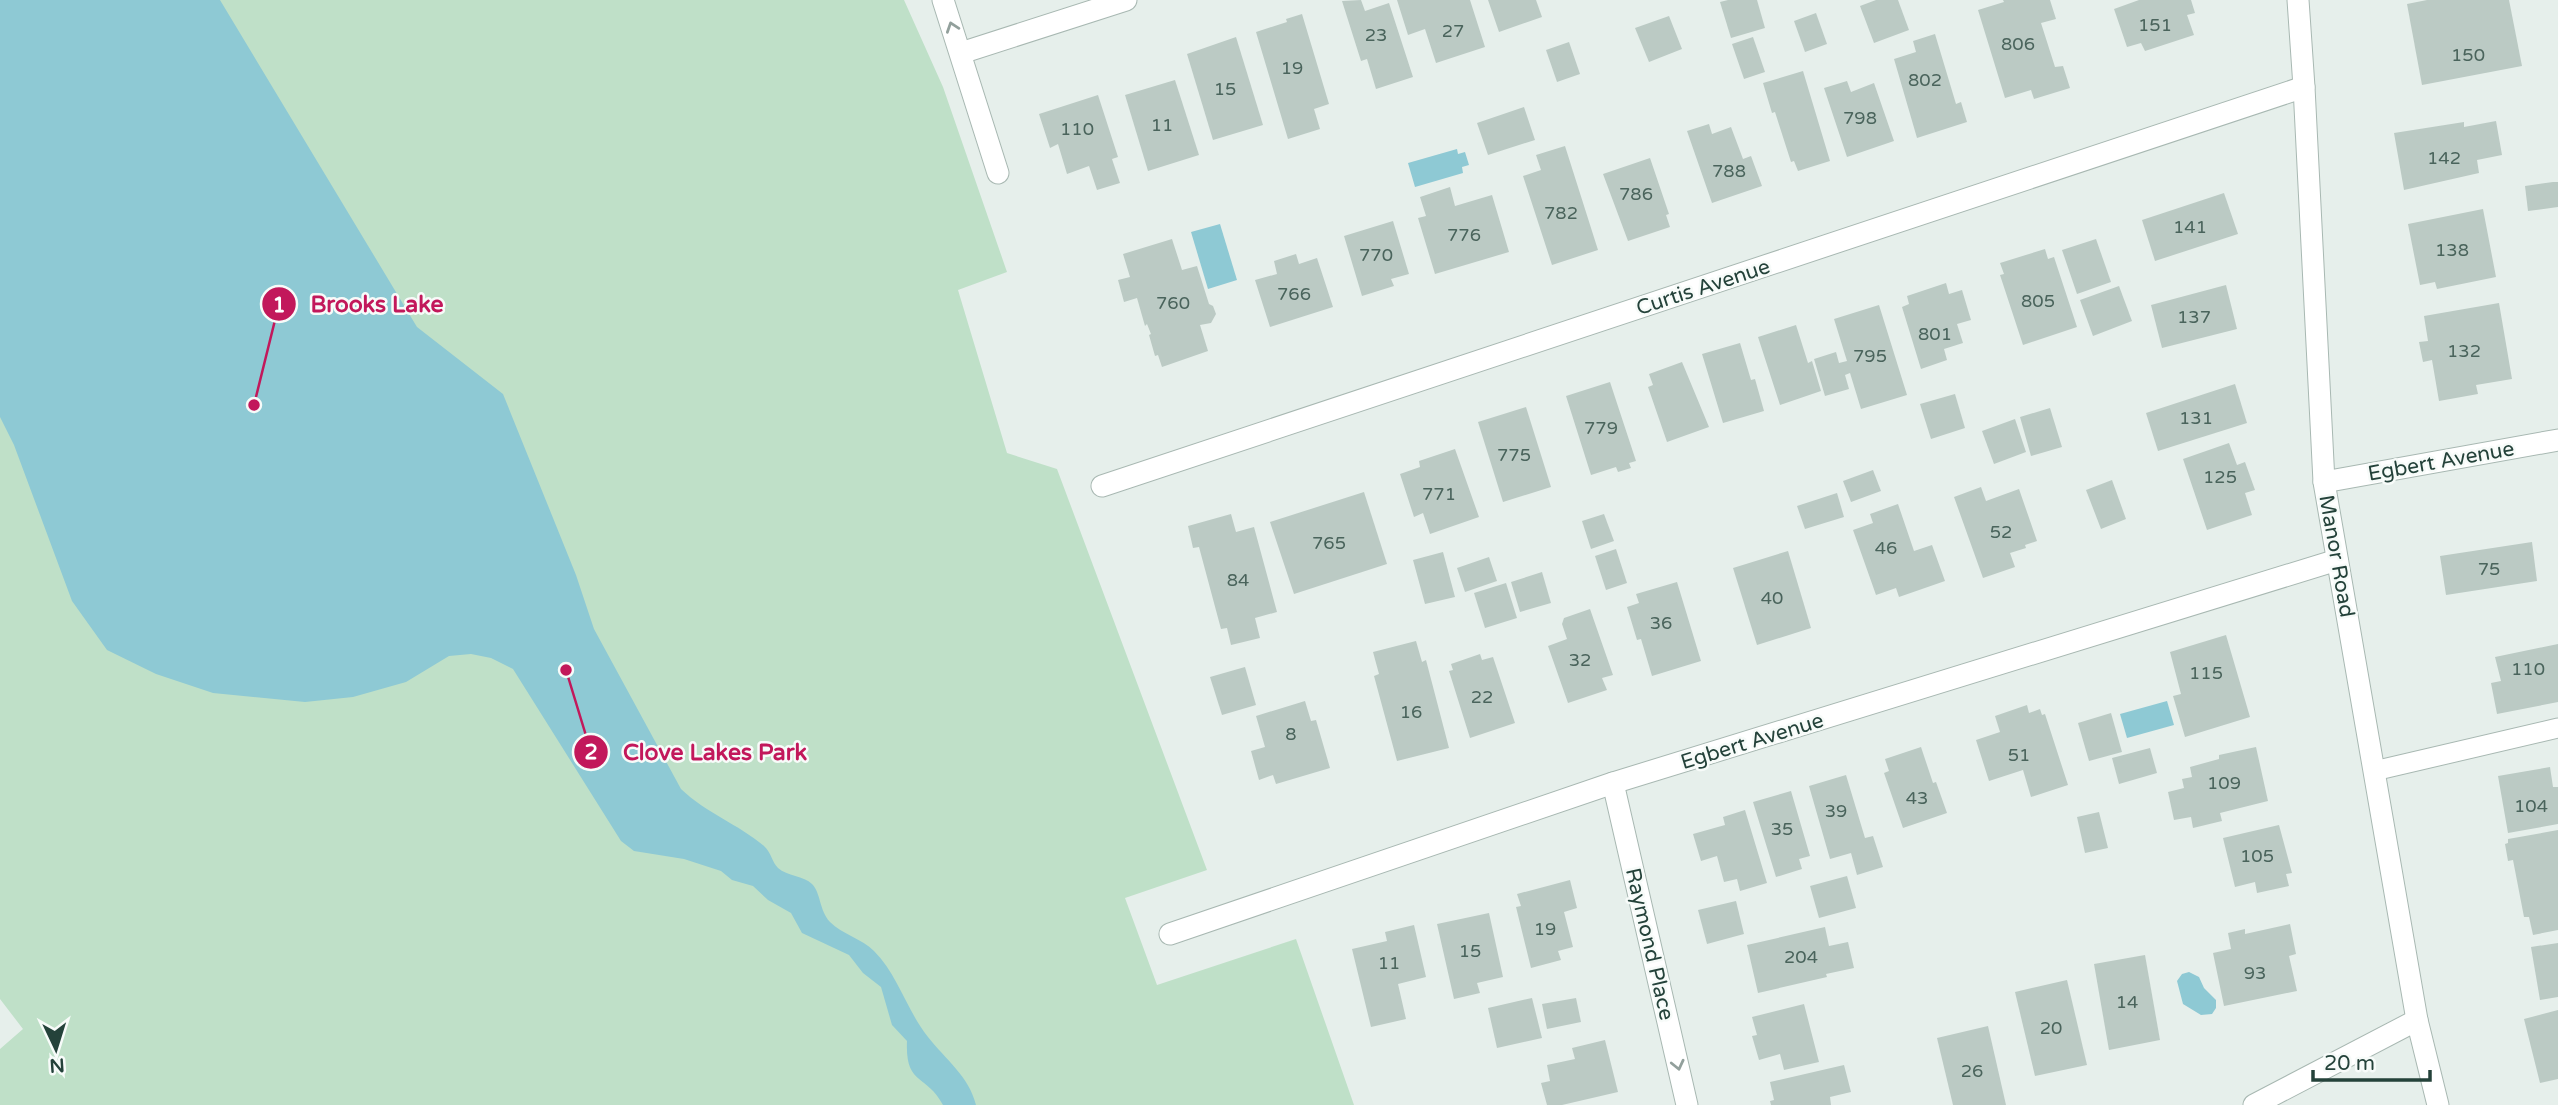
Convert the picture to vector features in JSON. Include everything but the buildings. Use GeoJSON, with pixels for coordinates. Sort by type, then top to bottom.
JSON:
{"type":"FeatureCollection","features":[{"type":"Feature","properties":{"kind":"street"},"geometry":{"type":"LineString","coordinates":[[943,0],[999,173]]}},
{"type":"Feature","properties":{"kind":"street"},"geometry":{"type":"LineString","coordinates":[[961,53],[1126,0]]}},
{"type":"Feature","properties":{"kind":"street","name":"Manor Road"},"geometry":{"type":"LineString","coordinates":[[2298,0],[2324,482],[2417,1020],[2438,1105]]}},
{"type":"Feature","properties":{"kind":"street","name":"Curtis Avenue"},"geometry":{"type":"LineString","coordinates":[[1102,486],[2304,87]]}},
{"type":"Feature","properties":{"kind":"street","name":"Egbert Avenue"},"geometry":{"type":"LineString","coordinates":[[2324,482],[2558,440]]}},
{"type":"Feature","properties":{"kind":"street","name":"Egbert Avenue"},"geometry":{"type":"LineString","coordinates":[[1170,934],[1613,783],[2337,560]]}},
{"type":"Feature","properties":{"kind":"street","name":"Raymond Place"},"geometry":{"type":"LineString","coordinates":[[1613,783],[1687,1105]]}},
{"type":"Feature","properties":{"kind":"street"},"geometry":{"type":"LineString","coordinates":[[2254,1105],[2417,1020]]}},
{"type":"Feature","properties":{"kind":"lane"},"geometry":{"type":"LineString","coordinates":[[2374,771],[2558,728]]}},
{"type":"Feature","properties":{"kind":"green space"},"geometry":{"type":"Polygon","coordinates":[[[0,0],[904,0],[943,87],[1007,272],[958,290],[1007,453],[1057,469],[1207,870],[1125,898],[1157,985],[1296,939],[1354,1105],[0,1105],[0,1049],[23,1029],[0,999],[0,0]]]}},
{"type":"Feature","properties":{"kind":"water"},"geometry":{"type":"Polygon","coordinates":[[[0,0],[220,0],[417,327],[503,394],[576,575],[594,629],[681,789],[764,846],[778,868],[812,884],[830,922],[869,947],[882,961],[921,1027],[968,1085],[976,1105],[943,1105],[930,1088],[913,1073],[907,1055],[907,1041],[892,1025],[881,987],[863,973],[849,955],[802,933],[791,913],[768,900],[753,886],[732,880],[721,871],[684,859],[634,851],[621,841],[513,669],[491,658],[471,654],[449,656],[406,682],[353,697],[305,702],[213,693],[156,674],[107,650],[72,601],[14,445],[0,417],[0,0]]]}},
{"type":"Feature","properties":{"kind":"water"},"geometry":{"type":"Polygon","coordinates":[[[1457,149],[1458,154],[1465,152],[1469,165],[1462,167],[1463,173],[1415,187],[1408,163],[1457,149]]]}},
{"type":"Feature","properties":{"kind":"water"},"geometry":{"type":"Polygon","coordinates":[[[1220,224],[1237,280],[1208,289],[1191,232],[1220,224]]]}},
{"type":"Feature","properties":{"kind":"water"},"geometry":{"type":"Polygon","coordinates":[[[2167,701],[2174,725],[2127,738],[2120,714],[2167,701]]]}},
{"type":"Feature","properties":{"kind":"water"},"geometry":{"type":"Polygon","coordinates":[[[2189,972],[2199,977],[2204,988],[2216,1000],[2216,1008],[2212,1014],[2201,1015],[2183,1004],[2177,981],[2182,974],[2189,972]]]}},
{"type":"Feature","properties":{"kind":"place","name":"Brooks Lake"},"geometry":{"type":"Point","coordinates":[254,405]}},
{"type":"Feature","properties":{"kind":"place","name":"Clove Lakes Park"},"geometry":{"type":"Point","coordinates":[566,670]}}]}
